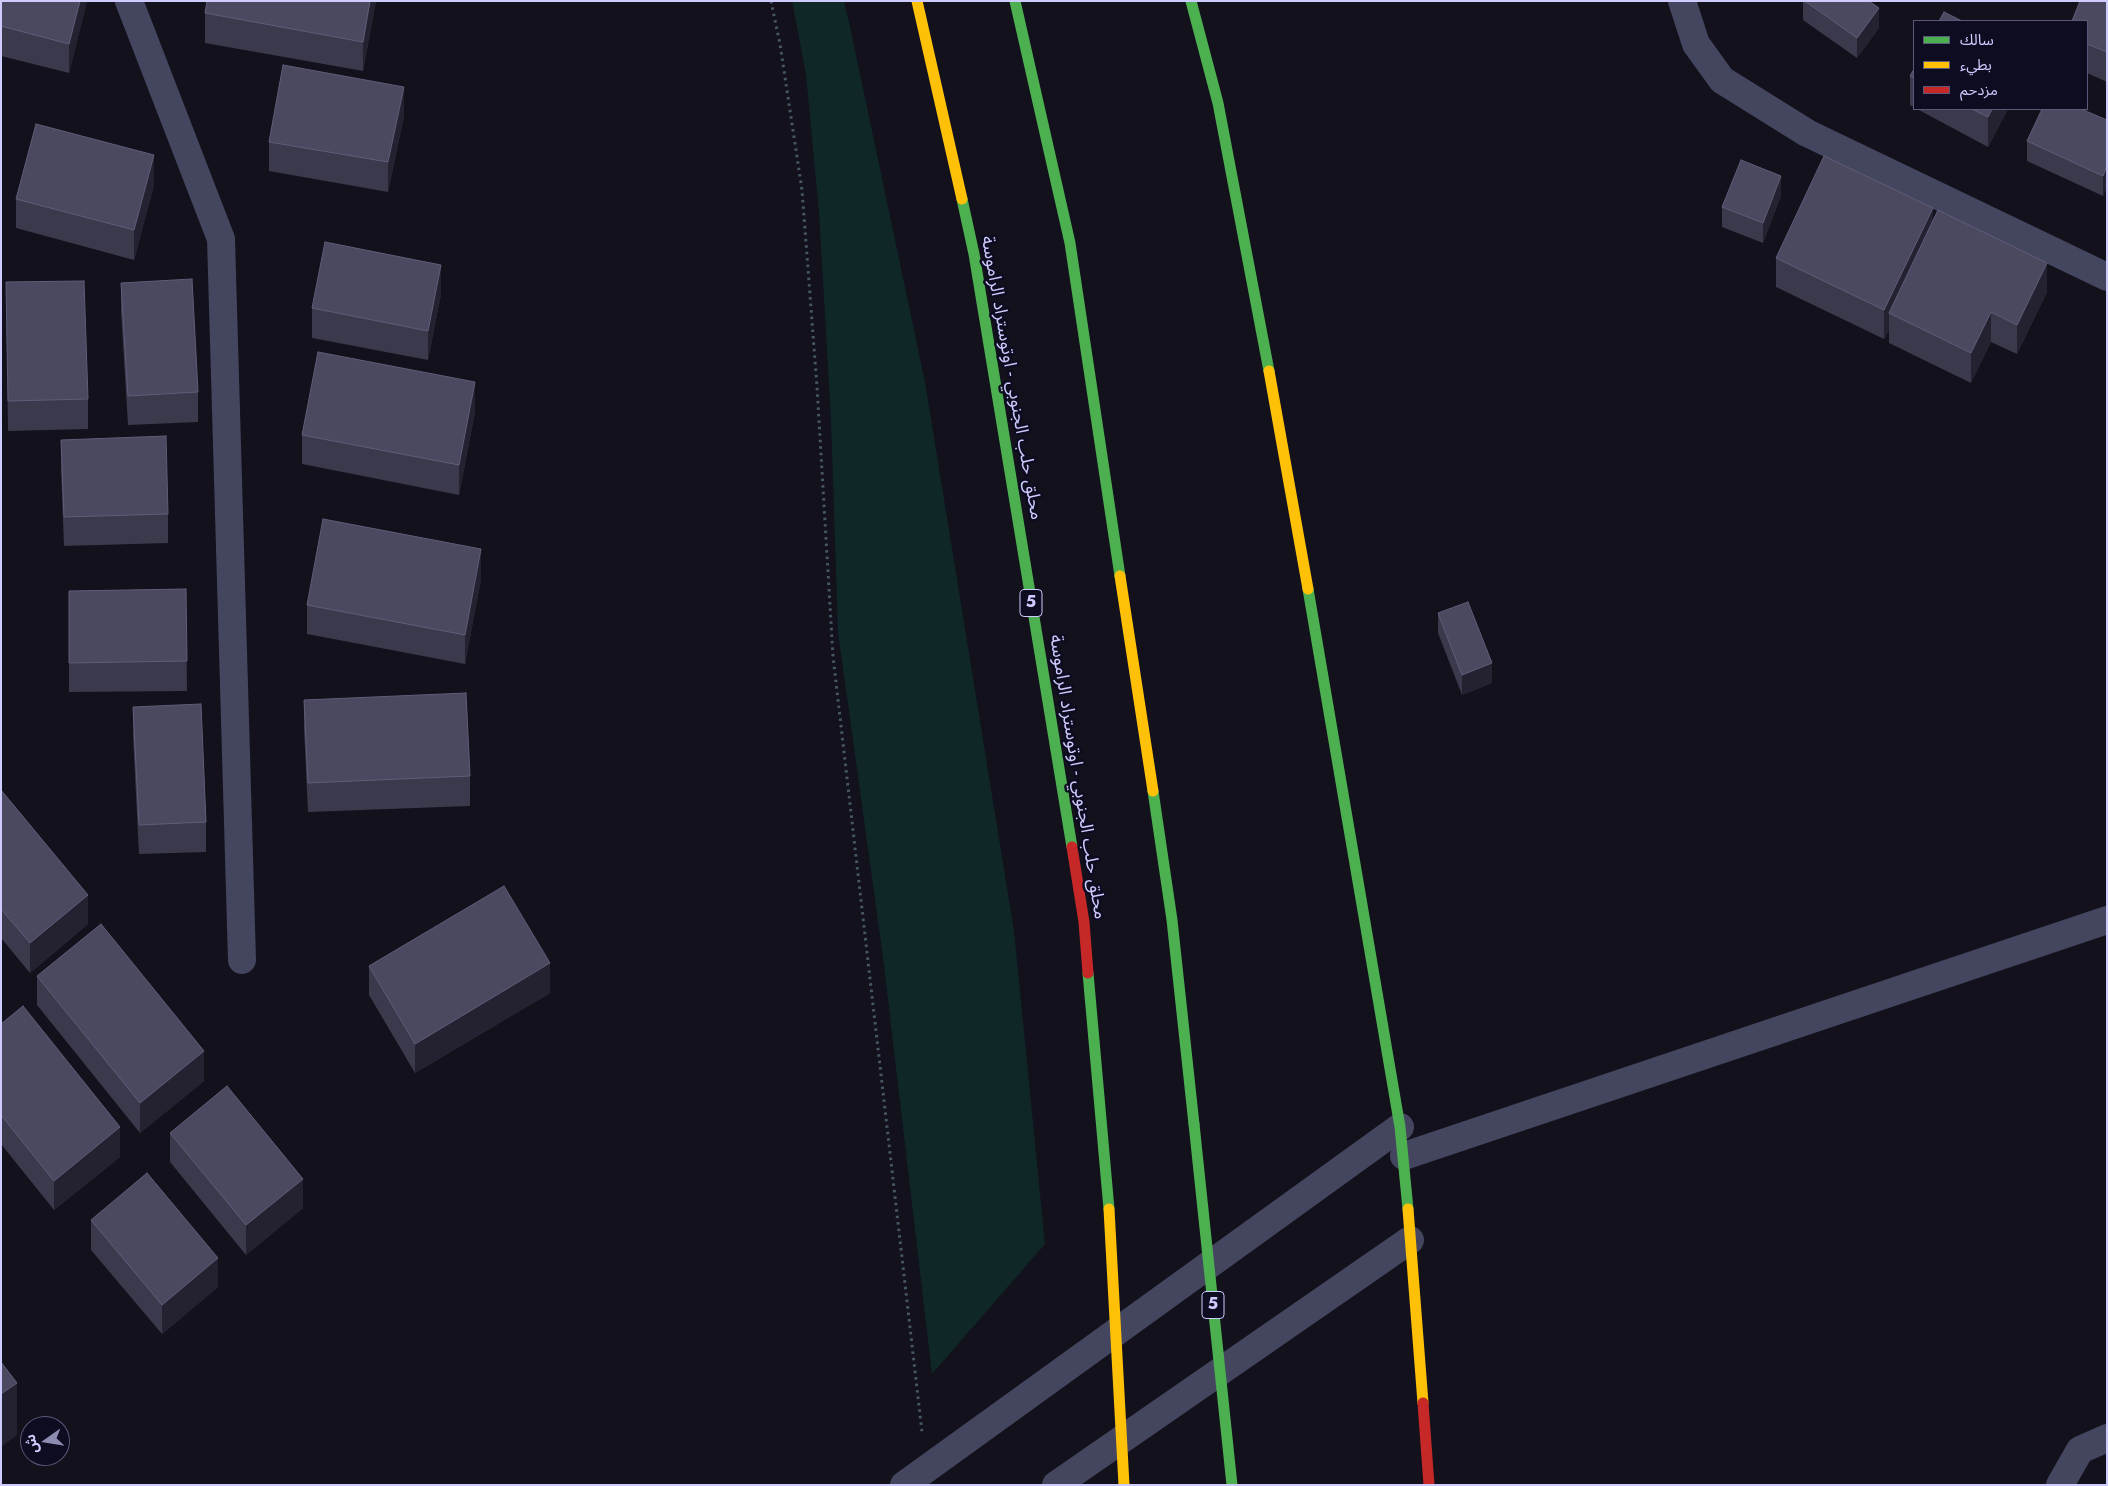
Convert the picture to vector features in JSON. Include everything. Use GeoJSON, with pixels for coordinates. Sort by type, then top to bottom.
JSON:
{"type":"FeatureCollection","features":[{"type":"Feature","properties":{"kind":"main road","name":"محلق حلب الجنوبي - اوتوستراد الراموسة"},"geometry":{"type":"LineString","coordinates":[[917,1],[974,254],[1084,922],[1109,1209],[1124,1485]]}},
{"type":"Feature","properties":{"kind":"main road","name":"5"},"geometry":{"type":"LineString","coordinates":[[1015,1],[1070,243],[1172,920],[1232,1485]]}},
{"type":"Feature","properties":{"kind":"main road"},"geometry":{"type":"LineString","coordinates":[[1190,1],[1218,103],[1271,382],[1338,756],[1400,1127],[1404,1156],[1429,1485]]}},
{"type":"Feature","properties":{"kind":"street"},"geometry":{"type":"LineString","coordinates":[[129,1],[221,239],[242,960]]}},
{"type":"Feature","properties":{"kind":"street"},"geometry":{"type":"LineString","coordinates":[[1682,1],[1696,44],[1722,80],[1808,132],[2107,277]]}},
{"type":"Feature","properties":{"kind":"street"},"geometry":{"type":"LineString","coordinates":[[1404,1156],[2107,920]]}},
{"type":"Feature","properties":{"kind":"street"},"geometry":{"type":"LineString","coordinates":[[904,1485],[1400,1127]]}},
{"type":"Feature","properties":{"kind":"street"},"geometry":{"type":"LineString","coordinates":[[1056,1485],[1410,1240]]}},
{"type":"Feature","properties":{"kind":"street"},"geometry":{"type":"LineString","coordinates":[[2060,1485],[2080,1450],[2107,1438]]}},
{"type":"Feature","properties":{"kind":"path"},"geometry":{"type":"LineString","coordinates":[[771,1],[780,44],[802,190],[817,387],[833,656],[926,1469]]}},
{"type":"Feature","properties":{"kind":"green space"},"geometry":{"type":"Polygon","coordinates":[[[792,1],[844,1],[925,382],[1014,931],[1045,1244],[932,1374],[883,957],[838,632],[831,420],[819,212],[806,74],[792,1]]]}},
{"type":"Feature","properties":{"kind":"building"},"geometry":{"type":"Polygon","coordinates":[[[1,1],[80,1],[69,44],[1,26],[1,1]]]}},
{"type":"Feature","properties":{"kind":"building"},"geometry":{"type":"Polygon","coordinates":[[[207,1],[370,1],[363,42],[205,13],[207,1]]]}},
{"type":"Feature","properties":{"kind":"building"},"geometry":{"type":"Polygon","coordinates":[[[1805,1],[1869,1],[1879,8],[1857,38],[1805,1]]]}},
{"type":"Feature","properties":{"kind":"building"},"geometry":{"type":"Polygon","coordinates":[[[2080,1],[2107,1],[2107,52],[2088,44],[2088,20],[2072,20],[2080,1]]]}},
{"type":"Feature","properties":{"kind":"building"},"geometry":{"type":"Polygon","coordinates":[[[1944,12],[1960,20],[1940,20],[1944,12]]]}},
{"type":"Feature","properties":{"kind":"building"},"geometry":{"type":"Polygon","coordinates":[[[283,65],[404,87],[388,162],[269,142],[283,65]]]}},
{"type":"Feature","properties":{"kind":"building"},"geometry":{"type":"Polygon","coordinates":[[[1974,110],[1992,110],[1988,117],[1974,110]]]}},
{"type":"Feature","properties":{"kind":"building"},"geometry":{"type":"Polygon","coordinates":[[[2042,110],[2083,110],[2107,120],[2107,166],[2103,176],[2027,141],[2042,110]]]}},
{"type":"Feature","properties":{"kind":"building"},"geometry":{"type":"Polygon","coordinates":[[[36,124],[154,155],[134,230],[16,199],[36,124]]]}},
{"type":"Feature","properties":{"kind":"building"},"geometry":{"type":"Polygon","coordinates":[[[1824,156],[1933,208],[1884,310],[1776,258],[1824,156]]]}},
{"type":"Feature","properties":{"kind":"building"},"geometry":{"type":"Polygon","coordinates":[[[1741,160],[1781,176],[1763,223],[1722,207],[1741,160]]]}},
{"type":"Feature","properties":{"kind":"building"},"geometry":{"type":"Polygon","coordinates":[[[1938,210],[2047,263],[2017,325],[1991,312],[1971,353],[1889,313],[1938,210]]]}},
{"type":"Feature","properties":{"kind":"building"},"geometry":{"type":"Polygon","coordinates":[[[325,242],[441,265],[428,331],[312,308],[325,242]]]}},
{"type":"Feature","properties":{"kind":"building"},"geometry":{"type":"Polygon","coordinates":[[[192,279],[198,392],[128,396],[121,283],[192,279]]]}},
{"type":"Feature","properties":{"kind":"building"},"geometry":{"type":"Polygon","coordinates":[[[84,281],[88,399],[8,401],[6,282],[84,281]]]}},
{"type":"Feature","properties":{"kind":"building"},"geometry":{"type":"Polygon","coordinates":[[[318,352],[475,382],[459,465],[302,435],[318,352]]]}},
{"type":"Feature","properties":{"kind":"building"},"geometry":{"type":"Polygon","coordinates":[[[166,436],[168,514],[64,517],[61,440],[166,436]]]}},
{"type":"Feature","properties":{"kind":"building"},"geometry":{"type":"Polygon","coordinates":[[[323,519],[481,549],[465,635],[307,605],[323,519]]]}},
{"type":"Feature","properties":{"kind":"building"},"geometry":{"type":"Polygon","coordinates":[[[186,589],[187,661],[69,663],[69,591],[186,589]]]}},
{"type":"Feature","properties":{"kind":"building"},"geometry":{"type":"Polygon","coordinates":[[[1468,602],[1492,663],[1462,675],[1438,613],[1468,602]]]}},
{"type":"Feature","properties":{"kind":"building"},"geometry":{"type":"Polygon","coordinates":[[[466,693],[470,776],[308,783],[304,700],[466,693]]]}},
{"type":"Feature","properties":{"kind":"building"},"geometry":{"type":"Polygon","coordinates":[[[201,704],[206,822],[139,825],[133,707],[201,704]]]}},
{"type":"Feature","properties":{"kind":"building"},"geometry":{"type":"Polygon","coordinates":[[[1,790],[88,895],[30,943],[1,909],[1,790]]]}},
{"type":"Feature","properties":{"kind":"building"},"geometry":{"type":"Polygon","coordinates":[[[504,886],[550,963],[415,1044],[369,966],[504,886]]]}},
{"type":"Feature","properties":{"kind":"building"},"geometry":{"type":"Polygon","coordinates":[[[101,924],[204,1051],[140,1103],[37,976],[101,924]]]}},
{"type":"Feature","properties":{"kind":"building"},"geometry":{"type":"Polygon","coordinates":[[[23,1006],[120,1127],[54,1181],[1,1115],[1,1024],[23,1006]]]}},
{"type":"Feature","properties":{"kind":"building"},"geometry":{"type":"Polygon","coordinates":[[[227,1086],[303,1179],[246,1225],[170,1133],[227,1086]]]}},
{"type":"Feature","properties":{"kind":"building"},"geometry":{"type":"Polygon","coordinates":[[[147,1173],[218,1258],[162,1305],[91,1220],[147,1173]]]}},
{"type":"Feature","properties":{"kind":"building"},"geometry":{"type":"Polygon","coordinates":[[[1,1362],[17,1383],[1,1394],[1,1362]]]}},
{"type":"Feature","properties":{"kind":"traffic: fast"},"geometry":{"type":"LineString","coordinates":[[1015,1],[1070,243],[1120,576]]}},
{"type":"Feature","properties":{"kind":"traffic: fast"},"geometry":{"type":"LineString","coordinates":[[1191,1],[1218,103],[1269,371]]}},
{"type":"Feature","properties":{"kind":"traffic: fast"},"geometry":{"type":"LineString","coordinates":[[962,199],[974,254],[1072,847]]}},
{"type":"Feature","properties":{"kind":"traffic: fast"},"geometry":{"type":"LineString","coordinates":[[1308,589],[1400,1127],[1408,1209]]}},
{"type":"Feature","properties":{"kind":"traffic: fast"},"geometry":{"type":"LineString","coordinates":[[1153,791],[1172,920],[1194,1124]]}},
{"type":"Feature","properties":{"kind":"traffic: fast"},"geometry":{"type":"LineString","coordinates":[[1088,973],[1109,1209]]}},
{"type":"Feature","properties":{"kind":"traffic: fast"},"geometry":{"type":"LineString","coordinates":[[1194,1124],[1232,1485]]}},
{"type":"Feature","properties":{"kind":"traffic: slow"},"geometry":{"type":"LineString","coordinates":[[917,1],[962,199]]}},
{"type":"Feature","properties":{"kind":"traffic: slow"},"geometry":{"type":"LineString","coordinates":[[1269,371],[1308,589]]}},
{"type":"Feature","properties":{"kind":"traffic: slow"},"geometry":{"type":"LineString","coordinates":[[1120,576],[1153,791]]}},
{"type":"Feature","properties":{"kind":"traffic: slow"},"geometry":{"type":"LineString","coordinates":[[1109,1209],[1124,1485]]}},
{"type":"Feature","properties":{"kind":"traffic: slow"},"geometry":{"type":"LineString","coordinates":[[1408,1209],[1423,1403]]}},
{"type":"Feature","properties":{"kind":"traffic: jam"},"geometry":{"type":"LineString","coordinates":[[1072,847],[1084,922],[1088,973]]}},
{"type":"Feature","properties":{"kind":"traffic: jam"},"geometry":{"type":"LineString","coordinates":[[1423,1403],[1429,1485]]}}]}
